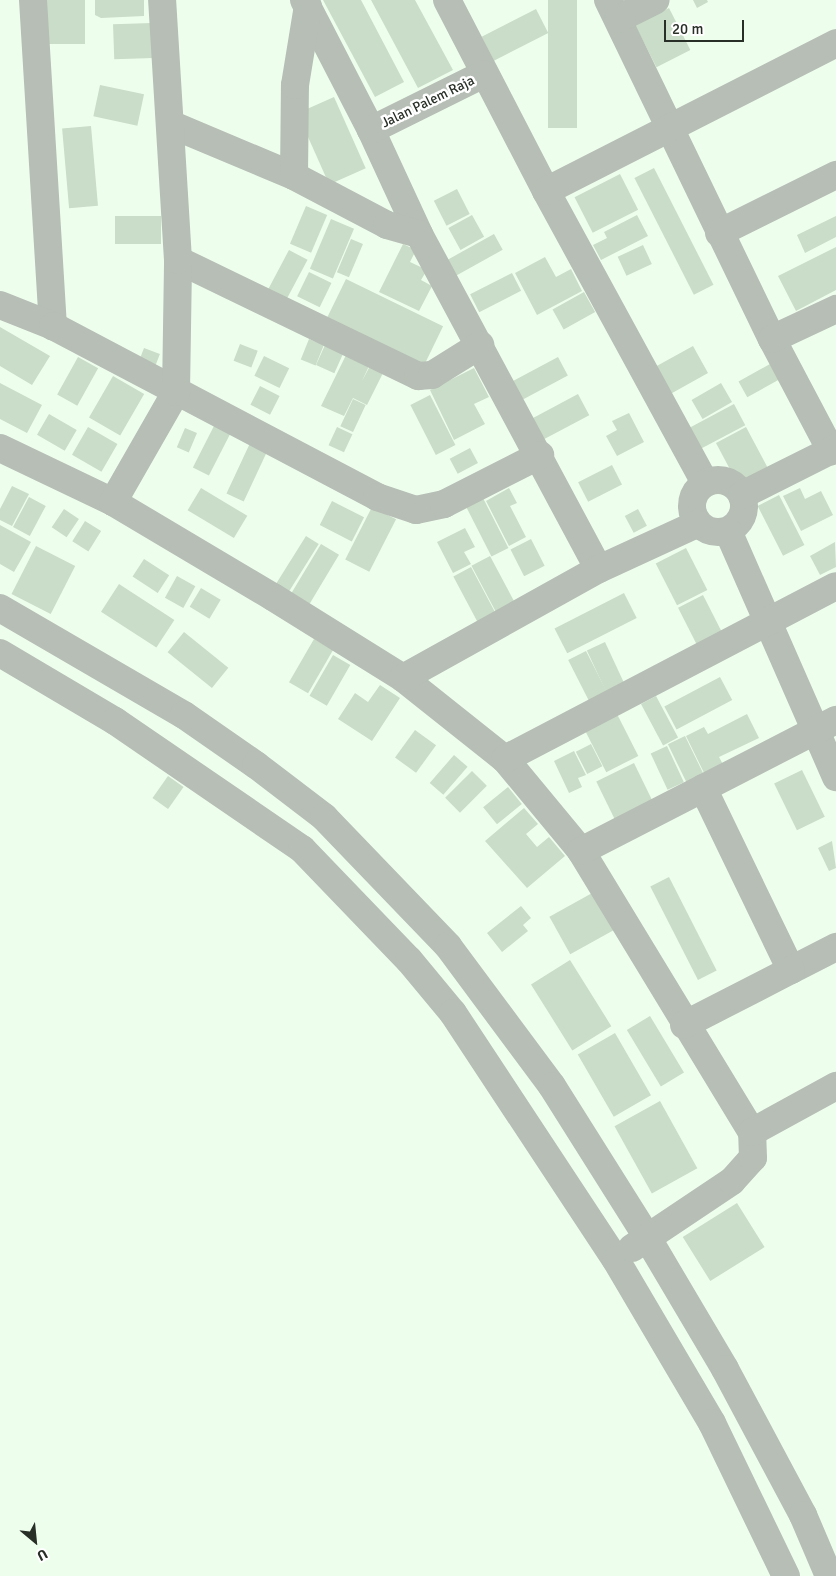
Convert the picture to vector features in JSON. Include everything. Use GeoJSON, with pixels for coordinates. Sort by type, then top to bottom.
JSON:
{"type":"FeatureCollection","features":[{"type":"Feature","properties":{"kind":"street"},"geometry":{"type":"LineString","coordinates":[[33,0],[52,326]]}},
{"type":"Feature","properties":{"kind":"street"},"geometry":{"type":"LineString","coordinates":[[113,502],[176,392],[178,260],[162,0]]}},
{"type":"Feature","properties":{"kind":"street"},"geometry":{"type":"LineString","coordinates":[[447,0],[546,191],[705,483]]}},
{"type":"Feature","properties":{"kind":"street"},"geometry":{"type":"LineString","coordinates":[[656,0],[613,10],[673,128],[719,233],[772,340],[834,449],[742,495]]}},
{"type":"Feature","properties":{"kind":"street"},"geometry":{"type":"LineString","coordinates":[[294,176],[295,85],[306,3]]}},
{"type":"Feature","properties":{"kind":"street"},"geometry":{"type":"LineString","coordinates":[[306,3],[371,130],[419,234],[540,455],[599,569]]}},
{"type":"Feature","properties":{"kind":"street"},"geometry":{"type":"LineString","coordinates":[[546,191],[673,128],[836,43]]}},
{"type":"Feature","properties":{"kind":"street","name":"Jalan Palem Raja"},"geometry":{"type":"LineString","coordinates":[[371,130],[484,74]]}},
{"type":"Feature","properties":{"kind":"street"},"geometry":{"type":"LineString","coordinates":[[170,124],[294,176],[387,225],[419,234]]}},
{"type":"Feature","properties":{"kind":"street"},"geometry":{"type":"LineString","coordinates":[[719,233],[836,175]]}},
{"type":"Feature","properties":{"kind":"street"},"geometry":{"type":"LineString","coordinates":[[178,260],[418,376],[432,375],[480,345]]}},
{"type":"Feature","properties":{"kind":"street"},"geometry":{"type":"LineString","coordinates":[[0,305],[52,326],[377,497],[416,510],[444,504],[540,455]]}},
{"type":"Feature","properties":{"kind":"street"},"geometry":{"type":"LineString","coordinates":[[772,340],[836,309]]}},
{"type":"Feature","properties":{"kind":"street"},"geometry":{"type":"LineString","coordinates":[[0,448],[113,502],[403,678],[505,759],[581,851],[684,1025],[752,1132],[753,1158],[732,1181],[647,1237],[616,1260]]}},
{"type":"Feature","properties":{"kind":"street"},"geometry":{"type":"LineString","coordinates":[[726,482],[742,495],[744,508],[739,522],[728,530],[712,532],[697,524],[691,510],[694,494],[705,483],[726,482]]}},
{"type":"Feature","properties":{"kind":"street"},"geometry":{"type":"LineString","coordinates":[[403,678],[599,569],[697,524]]}},
{"type":"Feature","properties":{"kind":"street"},"geometry":{"type":"LineString","coordinates":[[728,530],[767,619],[827,725],[836,777]]}},
{"type":"Feature","properties":{"kind":"street"},"geometry":{"type":"LineString","coordinates":[[505,759],[767,619],[836,586]]}},
{"type":"Feature","properties":{"kind":"street"},"geometry":{"type":"LineString","coordinates":[[0,608],[184,715],[324,818],[448,946],[552,1086],[647,1237],[725,1369],[803,1514],[830,1576]]}},
{"type":"Feature","properties":{"kind":"street"},"geometry":{"type":"LineString","coordinates":[[0,653],[115,721],[302,848],[453,1013],[616,1260],[712,1423],[786,1576]]}},
{"type":"Feature","properties":{"kind":"street"},"geometry":{"type":"LineString","coordinates":[[581,851],[827,725]]}},
{"type":"Feature","properties":{"kind":"street"},"geometry":{"type":"LineString","coordinates":[[703,788],[791,970]]}},
{"type":"Feature","properties":{"kind":"street"},"geometry":{"type":"LineString","coordinates":[[302,848],[324,818]]}},
{"type":"Feature","properties":{"kind":"street"},"geometry":{"type":"LineString","coordinates":[[684,1025],[836,947]]}},
{"type":"Feature","properties":{"kind":"street"},"geometry":{"type":"LineString","coordinates":[[752,1132],[836,1086]]}},
{"type":"Feature","properties":{"kind":"building"},"geometry":{"type":"Polygon","coordinates":[[[42,0],[85,0],[85,44],[42,44],[42,0]]]}},
{"type":"Feature","properties":{"kind":"building"},"geometry":{"type":"Polygon","coordinates":[[[95,0],[144,0],[144,16],[101,18],[95,15],[95,0]]]}},
{"type":"Feature","properties":{"kind":"building"},"geometry":{"type":"Polygon","coordinates":[[[323,0],[361,0],[404,82],[375,97],[323,0]]]}},
{"type":"Feature","properties":{"kind":"building"},"geometry":{"type":"Polygon","coordinates":[[[371,0],[415,0],[453,70],[418,88],[371,0]]]}},
{"type":"Feature","properties":{"kind":"building"},"geometry":{"type":"Polygon","coordinates":[[[548,0],[577,0],[577,128],[548,128],[548,0]]]}},
{"type":"Feature","properties":{"kind":"building"},"geometry":{"type":"Polygon","coordinates":[[[693,0],[707,0],[708,2],[697,8],[693,0]]]}},
{"type":"Feature","properties":{"kind":"building"},"geometry":{"type":"Polygon","coordinates":[[[669,8],[690,50],[656,67],[635,25],[669,8]]]}},
{"type":"Feature","properties":{"kind":"building"},"geometry":{"type":"Polygon","coordinates":[[[536,9],[548,33],[494,61],[482,37],[536,9]]]}},
{"type":"Feature","properties":{"kind":"building"},"geometry":{"type":"Polygon","coordinates":[[[152,23],[153,58],[114,59],[113,24],[152,23]]]}},
{"type":"Feature","properties":{"kind":"building"},"geometry":{"type":"Polygon","coordinates":[[[100,85],[144,94],[137,126],[93,116],[100,85]]]}},
{"type":"Feature","properties":{"kind":"building"},"geometry":{"type":"Polygon","coordinates":[[[334,97],[366,168],[329,185],[297,113],[334,97]]]}},
{"type":"Feature","properties":{"kind":"building"},"geometry":{"type":"Polygon","coordinates":[[[91,126],[98,206],[69,208],[62,129],[91,126]]]}},
{"type":"Feature","properties":{"kind":"building"},"geometry":{"type":"Polygon","coordinates":[[[654,168],[713,285],[694,295],[634,178],[654,168]]]}},
{"type":"Feature","properties":{"kind":"building"},"geometry":{"type":"Polygon","coordinates":[[[620,174],[638,210],[593,233],[575,197],[620,174]]]}},
{"type":"Feature","properties":{"kind":"building"},"geometry":{"type":"Polygon","coordinates":[[[457,189],[470,214],[447,226],[434,201],[457,189]]]}},
{"type":"Feature","properties":{"kind":"building"},"geometry":{"type":"Polygon","coordinates":[[[306,206],[327,215],[311,253],[290,244],[306,206]]]}},
{"type":"Feature","properties":{"kind":"building"},"geometry":{"type":"Polygon","coordinates":[[[472,215],[484,237],[461,250],[448,228],[472,215]]]}},
{"type":"Feature","properties":{"kind":"building"},"geometry":{"type":"Polygon","coordinates":[[[637,215],[648,236],[601,260],[593,245],[607,238],[604,232],[637,215]]]}},
{"type":"Feature","properties":{"kind":"building"},"geometry":{"type":"Polygon","coordinates":[[[115,216],[161,216],[161,244],[115,244],[115,216]]]}},
{"type":"Feature","properties":{"kind":"building"},"geometry":{"type":"Polygon","coordinates":[[[836,216],[836,237],[805,253],[797,235],[836,216]]]}},
{"type":"Feature","properties":{"kind":"building"},"geometry":{"type":"Polygon","coordinates":[[[331,219],[354,229],[333,278],[310,269],[331,219]]]}},
{"type":"Feature","properties":{"kind":"building"},"geometry":{"type":"Polygon","coordinates":[[[494,234],[503,250],[455,276],[446,261],[494,234]]]}},
{"type":"Feature","properties":{"kind":"building"},"geometry":{"type":"Polygon","coordinates":[[[351,239],[363,244],[349,277],[337,272],[351,239]]]}},
{"type":"Feature","properties":{"kind":"building"},"geometry":{"type":"Polygon","coordinates":[[[403,244],[416,250],[410,262],[427,270],[421,280],[432,286],[419,311],[379,292],[403,244]]]}},
{"type":"Feature","properties":{"kind":"building"},"geometry":{"type":"Polygon","coordinates":[[[643,245],[652,264],[626,276],[618,257],[643,245]]]}},
{"type":"Feature","properties":{"kind":"building"},"geometry":{"type":"Polygon","coordinates":[[[836,247],[836,290],[796,311],[778,276],[836,247]]]}},
{"type":"Feature","properties":{"kind":"building"},"geometry":{"type":"Polygon","coordinates":[[[289,250],[308,260],[285,302],[266,292],[289,250]]]}},
{"type":"Feature","properties":{"kind":"building"},"geometry":{"type":"Polygon","coordinates":[[[545,257],[556,277],[571,269],[582,291],[537,315],[515,273],[545,257]]]}},
{"type":"Feature","properties":{"kind":"building"},"geometry":{"type":"Polygon","coordinates":[[[309,272],[331,283],[320,307],[297,296],[309,272]]]}},
{"type":"Feature","properties":{"kind":"building"},"geometry":{"type":"Polygon","coordinates":[[[512,273],[521,291],[479,312],[470,294],[512,273]]]}},
{"type":"Feature","properties":{"kind":"building"},"geometry":{"type":"Polygon","coordinates":[[[346,279],[443,326],[422,370],[325,323],[346,279]]]}},
{"type":"Feature","properties":{"kind":"building"},"geometry":{"type":"Polygon","coordinates":[[[584,292],[595,312],[564,330],[553,309],[584,292]]]}},
{"type":"Feature","properties":{"kind":"building"},"geometry":{"type":"Polygon","coordinates":[[[0,327],[50,356],[32,385],[0,366],[0,327]]]}},
{"type":"Feature","properties":{"kind":"building"},"geometry":{"type":"Polygon","coordinates":[[[309,339],[324,345],[316,365],[301,359],[309,339]]]}},
{"type":"Feature","properties":{"kind":"building"},"geometry":{"type":"Polygon","coordinates":[[[240,344],[258,351],[251,368],[234,361],[240,344]]]}},
{"type":"Feature","properties":{"kind":"building"},"geometry":{"type":"Polygon","coordinates":[[[325,345],[343,353],[334,373],[316,365],[325,345]]]}},
{"type":"Feature","properties":{"kind":"building"},"geometry":{"type":"Polygon","coordinates":[[[693,346],[708,373],[671,393],[656,366],[693,346]]]}},
{"type":"Feature","properties":{"kind":"building"},"geometry":{"type":"Polygon","coordinates":[[[144,348],[160,354],[153,371],[138,365],[144,348]]]}},
{"type":"Feature","properties":{"kind":"building"},"geometry":{"type":"Polygon","coordinates":[[[346,355],[369,366],[362,381],[370,366],[383,373],[367,405],[353,398],[344,416],[321,406],[346,355]]]}},
{"type":"Feature","properties":{"kind":"building"},"geometry":{"type":"Polygon","coordinates":[[[264,356],[289,368],[280,388],[254,376],[264,356]]]}},
{"type":"Feature","properties":{"kind":"building"},"geometry":{"type":"Polygon","coordinates":[[[78,357],[98,368],[77,406],[57,395],[78,357]]]}},
{"type":"Feature","properties":{"kind":"building"},"geometry":{"type":"Polygon","coordinates":[[[558,357],[568,376],[522,400],[512,381],[558,357]]]}},
{"type":"Feature","properties":{"kind":"building"},"geometry":{"type":"Polygon","coordinates":[[[770,364],[779,380],[747,397],[739,381],[770,364]]]}},
{"type":"Feature","properties":{"kind":"building"},"geometry":{"type":"Polygon","coordinates":[[[474,368],[489,397],[474,404],[485,424],[454,440],[430,390],[474,368]]]}},
{"type":"Feature","properties":{"kind":"building"},"geometry":{"type":"Polygon","coordinates":[[[113,376],[144,394],[120,436],[89,418],[113,376]]]}},
{"type":"Feature","properties":{"kind":"building"},"geometry":{"type":"Polygon","coordinates":[[[0,383],[42,405],[27,433],[0,419],[0,383]]]}},
{"type":"Feature","properties":{"kind":"building"},"geometry":{"type":"Polygon","coordinates":[[[721,383],[732,402],[703,419],[692,400],[721,383]]]}},
{"type":"Feature","properties":{"kind":"building"},"geometry":{"type":"Polygon","coordinates":[[[260,386],[280,396],[270,415],[250,405],[260,386]]]}},
{"type":"Feature","properties":{"kind":"building"},"geometry":{"type":"Polygon","coordinates":[[[578,394],[589,415],[542,440],[531,419],[578,394]]]}},
{"type":"Feature","properties":{"kind":"building"},"geometry":{"type":"Polygon","coordinates":[[[430,395],[455,445],[436,455],[410,405],[430,395]]]}},
{"type":"Feature","properties":{"kind":"building"},"geometry":{"type":"Polygon","coordinates":[[[353,399],[366,405],[353,432],[340,426],[353,399]]]}},
{"type":"Feature","properties":{"kind":"building"},"geometry":{"type":"Polygon","coordinates":[[[734,404],[745,425],[698,450],[687,429],[734,404]]]}},
{"type":"Feature","properties":{"kind":"building"},"geometry":{"type":"Polygon","coordinates":[[[629,413],[644,442],[617,456],[606,436],[617,430],[612,421],[629,413]]]}},
{"type":"Feature","properties":{"kind":"building"},"geometry":{"type":"Polygon","coordinates":[[[49,414],[77,430],[65,451],[37,435],[49,414]]]}},
{"type":"Feature","properties":{"kind":"building"},"geometry":{"type":"Polygon","coordinates":[[[216,422],[232,430],[209,476],[193,467],[216,422]]]}},
{"type":"Feature","properties":{"kind":"building"},"geometry":{"type":"Polygon","coordinates":[[[88,427],[117,444],[101,472],[72,455],[88,427]]]}},
{"type":"Feature","properties":{"kind":"building"},"geometry":{"type":"Polygon","coordinates":[[[337,427],[352,434],[344,452],[329,445],[337,427]]]}},
{"type":"Feature","properties":{"kind":"building"},"geometry":{"type":"Polygon","coordinates":[[[746,427],[769,470],[739,486],[716,443],[746,427]]]}},
{"type":"Feature","properties":{"kind":"building"},"geometry":{"type":"Polygon","coordinates":[[[185,428],[197,433],[189,452],[177,447],[185,428]]]}},
{"type":"Feature","properties":{"kind":"building"},"geometry":{"type":"Polygon","coordinates":[[[251,441],[268,449],[244,502],[226,494],[251,441]]]}},
{"type":"Feature","properties":{"kind":"building"},"geometry":{"type":"Polygon","coordinates":[[[470,448],[478,463],[458,474],[450,459],[470,448]]]}},
{"type":"Feature","properties":{"kind":"building"},"geometry":{"type":"Polygon","coordinates":[[[612,465],[622,485],[588,502],[578,482],[612,465]]]}},
{"type":"Feature","properties":{"kind":"building"},"geometry":{"type":"Polygon","coordinates":[[[12,486],[29,494],[12,526],[0,520],[0,509],[12,486]]]}},
{"type":"Feature","properties":{"kind":"building"},"geometry":{"type":"Polygon","coordinates":[[[201,488],[247,516],[234,538],[188,510],[201,488]]]}},
{"type":"Feature","properties":{"kind":"building"},"geometry":{"type":"Polygon","coordinates":[[[509,488],[517,503],[510,506],[526,537],[509,546],[486,501],[509,488]]]}},
{"type":"Feature","properties":{"kind":"building"},"geometry":{"type":"Polygon","coordinates":[[[800,488],[805,499],[821,491],[833,515],[801,531],[783,496],[800,488]]]}},
{"type":"Feature","properties":{"kind":"building"},"geometry":{"type":"Polygon","coordinates":[[[779,495],[804,545],[783,556],[758,506],[779,495]]]}},
{"type":"Feature","properties":{"kind":"building"},"geometry":{"type":"Polygon","coordinates":[[[29,497],[46,506],[30,536],[13,527],[29,497]]]}},
{"type":"Feature","properties":{"kind":"building"},"geometry":{"type":"Polygon","coordinates":[[[483,498],[508,548],[491,557],[466,507],[483,498]]]}},
{"type":"Feature","properties":{"kind":"building"},"geometry":{"type":"Polygon","coordinates":[[[332,501],[364,517],[352,541],[320,525],[332,501]]]}},
{"type":"Feature","properties":{"kind":"building"},"geometry":{"type":"Polygon","coordinates":[[[372,507],[396,519],[369,572],[345,560],[372,507]]]}},
{"type":"Feature","properties":{"kind":"building"},"geometry":{"type":"Polygon","coordinates":[[[64,509],[79,519],[67,537],[52,527],[64,509]]]}},
{"type":"Feature","properties":{"kind":"building"},"geometry":{"type":"Polygon","coordinates":[[[638,509],[647,526],[634,533],[625,516],[638,509]]]}},
{"type":"Feature","properties":{"kind":"building"},"geometry":{"type":"Polygon","coordinates":[[[85,521],[101,531],[88,551],[72,541],[85,521]]]}},
{"type":"Feature","properties":{"kind":"building"},"geometry":{"type":"Polygon","coordinates":[[[0,525],[31,542],[14,572],[0,564],[0,525]]]}},
{"type":"Feature","properties":{"kind":"building"},"geometry":{"type":"Polygon","coordinates":[[[465,528],[475,547],[464,552],[471,564],[453,573],[437,542],[465,528]]]}},
{"type":"Feature","properties":{"kind":"building"},"geometry":{"type":"Polygon","coordinates":[[[306,536],[319,544],[289,592],[276,584],[306,536]]]}},
{"type":"Feature","properties":{"kind":"building"},"geometry":{"type":"Polygon","coordinates":[[[531,539],[545,566],[524,576],[511,549],[531,539]]]}},
{"type":"Feature","properties":{"kind":"building"},"geometry":{"type":"Polygon","coordinates":[[[835,542],[836,567],[820,575],[810,556],[835,542]]]}},
{"type":"Feature","properties":{"kind":"building"},"geometry":{"type":"Polygon","coordinates":[[[321,544],[339,555],[310,604],[292,593],[321,544]]]}},
{"type":"Feature","properties":{"kind":"building"},"geometry":{"type":"Polygon","coordinates":[[[36,546],[75,566],[51,614],[11,594],[36,546]]]}},
{"type":"Feature","properties":{"kind":"building"},"geometry":{"type":"Polygon","coordinates":[[[686,548],[707,590],[677,605],[656,563],[686,548]]]}},
{"type":"Feature","properties":{"kind":"building"},"geometry":{"type":"Polygon","coordinates":[[[490,556],[515,603],[496,613],[471,566],[490,556]]]}},
{"type":"Feature","properties":{"kind":"building"},"geometry":{"type":"Polygon","coordinates":[[[144,559],[169,575],[158,593],[133,577],[144,559]]]}},
{"type":"Feature","properties":{"kind":"building"},"geometry":{"type":"Polygon","coordinates":[[[471,567],[496,614],[478,623],[453,576],[471,567]]]}},
{"type":"Feature","properties":{"kind":"building"},"geometry":{"type":"Polygon","coordinates":[[[177,576],[195,586],[183,608],[165,598],[177,576]]]}},
{"type":"Feature","properties":{"kind":"building"},"geometry":{"type":"Polygon","coordinates":[[[119,584],[174,620],[156,648],[101,612],[119,584]]]}},
{"type":"Feature","properties":{"kind":"building"},"geometry":{"type":"Polygon","coordinates":[[[201,588],[221,600],[209,619],[190,607],[201,588]]]}},
{"type":"Feature","properties":{"kind":"building"},"geometry":{"type":"Polygon","coordinates":[[[624,593],[637,618],[567,653],[555,628],[624,593]]]}},
{"type":"Feature","properties":{"kind":"building"},"geometry":{"type":"Polygon","coordinates":[[[703,595],[722,632],[697,645],[678,608],[703,595]]]}},
{"type":"Feature","properties":{"kind":"building"},"geometry":{"type":"Polygon","coordinates":[[[184,632],[228,668],[212,688],[168,652],[184,632]]]}},
{"type":"Feature","properties":{"kind":"building"},"geometry":{"type":"Polygon","coordinates":[[[314,639],[333,650],[308,693],[289,682],[314,639]]]}},
{"type":"Feature","properties":{"kind":"building"},"geometry":{"type":"Polygon","coordinates":[[[605,642],[627,689],[609,698],[587,650],[605,642]]]}},
{"type":"Feature","properties":{"kind":"building"},"geometry":{"type":"Polygon","coordinates":[[[586,651],[609,696],[591,706],[568,660],[586,651]]]}},
{"type":"Feature","properties":{"kind":"building"},"geometry":{"type":"Polygon","coordinates":[[[333,655],[350,665],[327,706],[310,696],[333,655]]]}},
{"type":"Feature","properties":{"kind":"building"},"geometry":{"type":"Polygon","coordinates":[[[720,677],[732,700],[677,730],[664,707],[720,677]]]}},
{"type":"Feature","properties":{"kind":"building"},"geometry":{"type":"Polygon","coordinates":[[[380,685],[400,698],[372,741],[338,719],[355,693],[368,702],[380,685]]]}},
{"type":"Feature","properties":{"kind":"building"},"geometry":{"type":"Polygon","coordinates":[[[656,696],[678,737],[663,745],[641,704],[656,696]]]}},
{"type":"Feature","properties":{"kind":"building"},"geometry":{"type":"Polygon","coordinates":[[[617,714],[638,756],[606,772],[585,730],[617,714]]]}},
{"type":"Feature","properties":{"kind":"building"},"geometry":{"type":"Polygon","coordinates":[[[747,714],[759,738],[719,757],[726,770],[707,779],[686,736],[704,727],[708,734],[747,714]]]}},
{"type":"Feature","properties":{"kind":"building"},"geometry":{"type":"Polygon","coordinates":[[[415,730],[436,745],[416,773],[395,758],[415,730]]]}},
{"type":"Feature","properties":{"kind":"building"},"geometry":{"type":"Polygon","coordinates":[[[685,736],[706,780],[689,788],[668,744],[685,736]]]}},
{"type":"Feature","properties":{"kind":"building"},"geometry":{"type":"Polygon","coordinates":[[[591,744],[602,766],[587,774],[576,752],[591,744]]]}},
{"type":"Feature","properties":{"kind":"building"},"geometry":{"type":"Polygon","coordinates":[[[667,746],[684,782],[668,790],[651,754],[667,746]]]}},
{"type":"Feature","properties":{"kind":"building"},"geometry":{"type":"Polygon","coordinates":[[[574,751],[586,775],[578,778],[582,787],[569,793],[554,761],[574,751]]]}},
{"type":"Feature","properties":{"kind":"building"},"geometry":{"type":"Polygon","coordinates":[[[454,755],[468,767],[443,795],[430,783],[454,755]]]}},
{"type":"Feature","properties":{"kind":"building"},"geometry":{"type":"Polygon","coordinates":[[[634,763],[655,806],[617,825],[596,781],[634,763]]]}},
{"type":"Feature","properties":{"kind":"building"},"geometry":{"type":"Polygon","coordinates":[[[802,770],[825,817],[797,830],[774,784],[802,770]]]}},
{"type":"Feature","properties":{"kind":"building"},"geometry":{"type":"Polygon","coordinates":[[[472,771],[487,786],[460,813],[445,798],[472,771]]]}},
{"type":"Feature","properties":{"kind":"building"},"geometry":{"type":"Polygon","coordinates":[[[168,776],[184,787],[168,809],[153,798],[168,776]]]}},
{"type":"Feature","properties":{"kind":"building"},"geometry":{"type":"Polygon","coordinates":[[[508,787],[522,804],[497,824],[483,807],[508,787]]]}},
{"type":"Feature","properties":{"kind":"building"},"geometry":{"type":"Polygon","coordinates":[[[524,808],[538,824],[526,834],[537,847],[549,837],[565,856],[527,888],[485,841],[524,808]]]}},
{"type":"Feature","properties":{"kind":"building"},"geometry":{"type":"Polygon","coordinates":[[[832,841],[836,868],[829,871],[818,848],[832,841]]]}},
{"type":"Feature","properties":{"kind":"building"},"geometry":{"type":"Polygon","coordinates":[[[669,877],[717,971],[698,980],[650,887],[669,877]]]}},
{"type":"Feature","properties":{"kind":"building"},"geometry":{"type":"Polygon","coordinates":[[[594,892],[615,930],[570,954],[549,917],[594,892]]]}},
{"type":"Feature","properties":{"kind":"building"},"geometry":{"type":"Polygon","coordinates":[[[521,906],[531,918],[523,925],[528,931],[502,952],[487,933],[521,906]]]}},
{"type":"Feature","properties":{"kind":"building"},"geometry":{"type":"Polygon","coordinates":[[[570,960],[611,1026],[572,1051],[531,984],[570,960]]]}},
{"type":"Feature","properties":{"kind":"building"},"geometry":{"type":"Polygon","coordinates":[[[650,1016],[684,1073],[661,1086],[627,1030],[650,1016]]]}},
{"type":"Feature","properties":{"kind":"building"},"geometry":{"type":"Polygon","coordinates":[[[615,1033],[651,1095],[614,1117],[578,1054],[615,1033]]]}},
{"type":"Feature","properties":{"kind":"building"},"geometry":{"type":"Polygon","coordinates":[[[660,1101],[697,1168],[652,1194],[615,1126],[660,1101]]]}},
{"type":"Feature","properties":{"kind":"building"},"geometry":{"type":"Polygon","coordinates":[[[737,1203],[765,1247],[710,1281],[683,1237],[737,1203]]]}}]}
